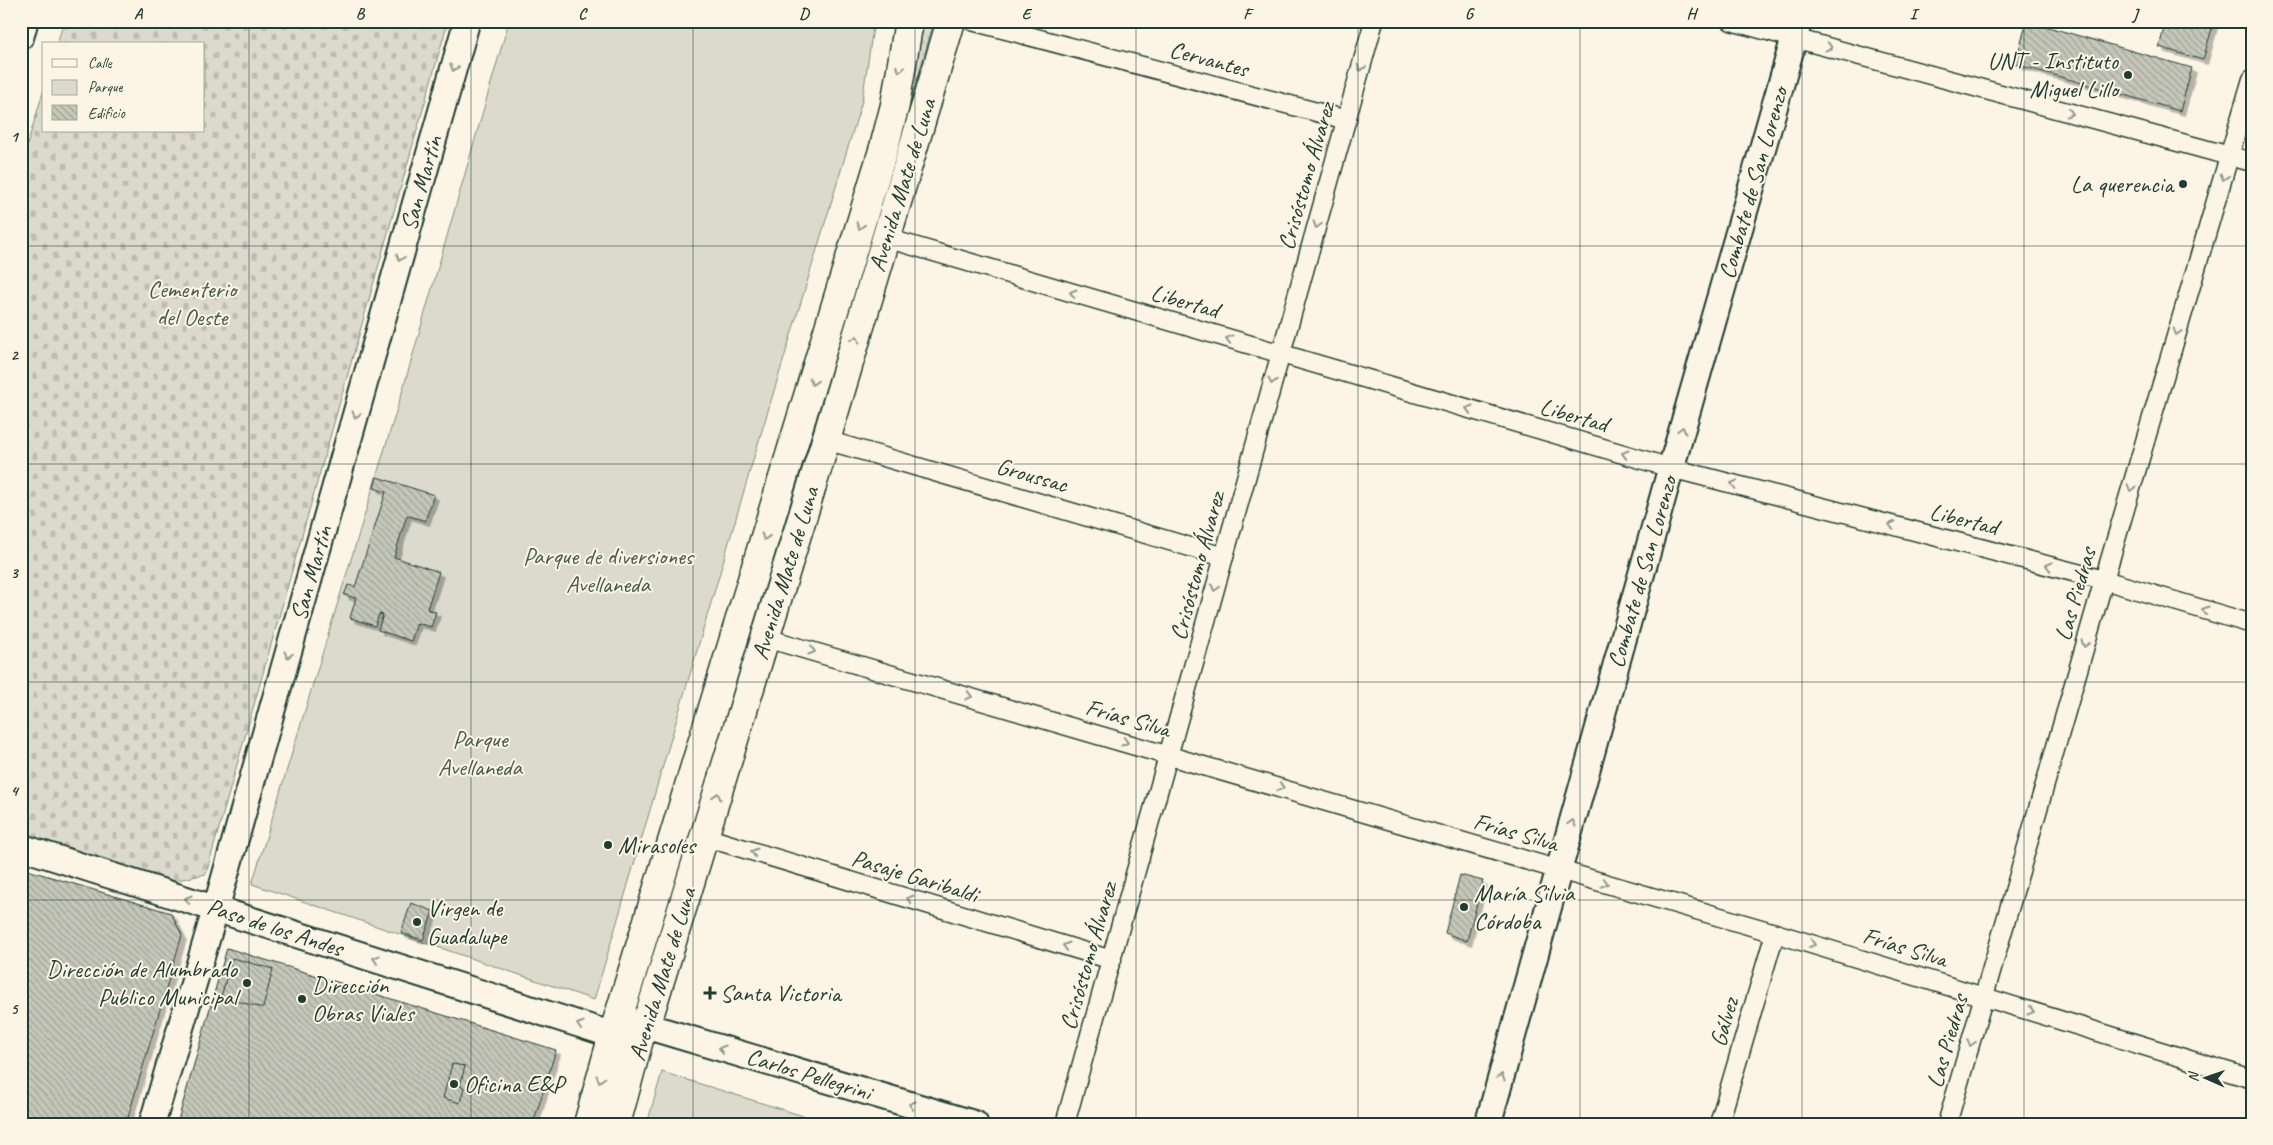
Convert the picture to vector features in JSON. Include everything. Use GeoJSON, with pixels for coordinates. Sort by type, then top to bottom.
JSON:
{"type":"FeatureCollection","features":[{"type":"Feature","properties":{"kind":"main road","name":"Avenida Mate de Luna"},"geometry":{"type":"LineString","coordinates":[[588,1124],[613,1035],[884,147],[895,105],[909,21]]}},
{"type":"Feature","properties":{"kind":"main road","name":"Avenida Mate de Luna"},"geometry":{"type":"LineString","coordinates":[[616,1124],[643,1025],[650,1012],[705,837],[951,21]]}},
{"type":"Feature","properties":{"kind":"street"},"geometry":{"type":"LineString","coordinates":[[21,36],[26,21]]}},
{"type":"Feature","properties":{"kind":"street","name":"San Martín"},"geometry":{"type":"LineString","coordinates":[[152,1124],[216,908],[467,21]]}},
{"type":"Feature","properties":{"kind":"street","name":"Cervantes"},"geometry":{"type":"LineString","coordinates":[[972,21],[1347,120]]}},
{"type":"Feature","properties":{"kind":"street","name":"Crisóstomo Álvarez"},"geometry":{"type":"LineString","coordinates":[[1065,1124],[1374,21]]}},
{"type":"Feature","properties":{"kind":"street"},"geometry":{"type":"LineString","coordinates":[[1731,21],[1797,29],[2252,162]]}},
{"type":"Feature","properties":{"kind":"street","name":"Combate de San Lorenzo"},"geometry":{"type":"LineString","coordinates":[[1488,1124],[1671,468],[1797,29]]}},
{"type":"Feature","properties":{"kind":"street","name":"Las Piedras"},"geometry":{"type":"LineString","coordinates":[[1947,1124],[2104,580],[2252,79]]}},
{"type":"Feature","properties":{"kind":"street","name":"Libertad"},"geometry":{"type":"LineString","coordinates":[[886,238],[1671,468],[2104,580],[2252,624]]}},
{"type":"Feature","properties":{"kind":"street","name":"Groussac"},"geometry":{"type":"LineString","coordinates":[[826,440],[1224,557]]}},
{"type":"Feature","properties":{"kind":"street","name":"Frías Silva"},"geometry":{"type":"LineString","coordinates":[[766,638],[1170,754],[1775,933],[2252,1079]]}},
{"type":"Feature","properties":{"kind":"street","name":"Pasaje Garibaldi"},"geometry":{"type":"LineString","coordinates":[[705,837],[1112,960]]}},
{"type":"Feature","properties":{"kind":"street","name":"Paso de los Andes"},"geometry":{"type":"LineString","coordinates":[[21,847],[613,1035]]}},
{"type":"Feature","properties":{"kind":"street","name":"Gálvez"},"geometry":{"type":"LineString","coordinates":[[1719,1124],[1775,933]]}},
{"type":"Feature","properties":{"kind":"street"},"geometry":{"type":"LineString","coordinates":[[613,1035],[643,1025]]}},
{"type":"Feature","properties":{"kind":"street","name":"Carlos Pellegrini"},"geometry":{"type":"LineString","coordinates":[[643,1025],[975,1124]]}},
{"type":"Feature","properties":{"kind":"green space","name":"Cementerio del Oeste"},"geometry":{"type":"Polygon","coordinates":[[[64,21],[448,21],[206,874],[173,881],[21,834],[21,165],[42,96],[42,132],[205,132],[205,42],[58,42],[64,21]]]}},
{"type":"Feature","properties":{"kind":"green space","name":"Parque Avellaneda"},"geometry":{"type":"Polygon","coordinates":[[[509,21],[874,21],[862,101],[754,457],[594,1000],[252,884],[403,389],[509,21]]]}},
{"type":"Feature","properties":{"kind":"green space"},"geometry":{"type":"Polygon","coordinates":[[[922,21],[934,21],[897,150],[922,21]]]}},
{"type":"Feature","properties":{"kind":"green space"},"geometry":{"type":"Polygon","coordinates":[[[662,1072],[829,1124],[647,1124],[662,1072]]]}},
{"type":"Feature","properties":{"kind":"building"},"geometry":{"type":"Polygon","coordinates":[[[2027,21],[2192,68],[2180,111],[2015,64],[2027,21]]]}},
{"type":"Feature","properties":{"kind":"building"},"geometry":{"type":"Polygon","coordinates":[[[2166,21],[2214,21],[2203,60],[2159,47],[2166,21]]]}},
{"type":"Feature","properties":{"kind":"building"},"geometry":{"type":"Polygon","coordinates":[[[377,477],[434,495],[425,521],[407,515],[394,557],[439,572],[427,609],[436,612],[431,627],[417,623],[411,641],[378,630],[383,615],[379,614],[375,626],[350,618],[356,598],[344,595],[348,585],[355,587],[386,492],[374,488],[377,477]]]}},
{"type":"Feature","properties":{"kind":"building"},"geometry":{"type":"Polygon","coordinates":[[[21,868],[171,913],[182,935],[126,1124],[21,1124],[21,868]]]}},
{"type":"Feature","properties":{"kind":"building","name":"María Silvia Córdoba"},"geometry":{"type":"Polygon","coordinates":[[[1460,875],[1483,881],[1467,941],[1445,933],[1460,875]]]}},
{"type":"Feature","properties":{"kind":"building","name":"Virgen de Guadalupe"},"geometry":{"type":"Polygon","coordinates":[[[411,903],[433,911],[423,940],[401,933],[411,903]]]}},
{"type":"Feature","properties":{"kind":"building","name":"Dirección Obras Viales"},"geometry":{"type":"Polygon","coordinates":[[[227,948],[556,1050],[533,1124],[177,1124],[227,948]]]}},
{"type":"Feature","properties":{"kind":"building","name":"Dirección de Alumbrado Publico Municipal"},"geometry":{"type":"Polygon","coordinates":[[[232,958],[273,969],[263,1008],[221,997],[232,958]]]}},
{"type":"Feature","properties":{"kind":"building","name":"Oficina E&P"},"geometry":{"type":"Polygon","coordinates":[[[452,1064],[465,1066],[460,1086],[464,1088],[460,1103],[443,1098],[452,1064]]]}},
{"type":"Feature","properties":{"kind":"place","name":"UNT - Instituto Miguel Lillo"},"geometry":{"type":"Point","coordinates":[2128,75]}},
{"type":"Feature","properties":{"kind":"place","name":"La querencia"},"geometry":{"type":"Point","coordinates":[2183,184]}},
{"type":"Feature","properties":{"kind":"place","name":"Mirasoles"},"geometry":{"type":"Point","coordinates":[608,845]}},
{"type":"Feature","properties":{"kind":"place","name":"María Silvia Córdoba"},"geometry":{"type":"Point","coordinates":[1464,907]}},
{"type":"Feature","properties":{"kind":"place","name":"Virgen de Guadalupe"},"geometry":{"type":"Point","coordinates":[417,922]}},
{"type":"Feature","properties":{"kind":"place","name":"Dirección de Alumbrado Publico Municipal"},"geometry":{"type":"Point","coordinates":[247,983]}},
{"type":"Feature","properties":{"kind":"place","name":"Santa Victoria"},"geometry":{"type":"Point","coordinates":[710,993]}},
{"type":"Feature","properties":{"kind":"place","name":"Dirección Obras Viales"},"geometry":{"type":"Point","coordinates":[302,999]}},
{"type":"Feature","properties":{"kind":"place","name":"Oficina E&P"},"geometry":{"type":"Point","coordinates":[454,1084]}},
{"type":"Feature","properties":{"kind":"park label","name":"Parque de diversiones Avellaneda"},"geometry":{"type":"Point","coordinates":[608,570]}}]}
